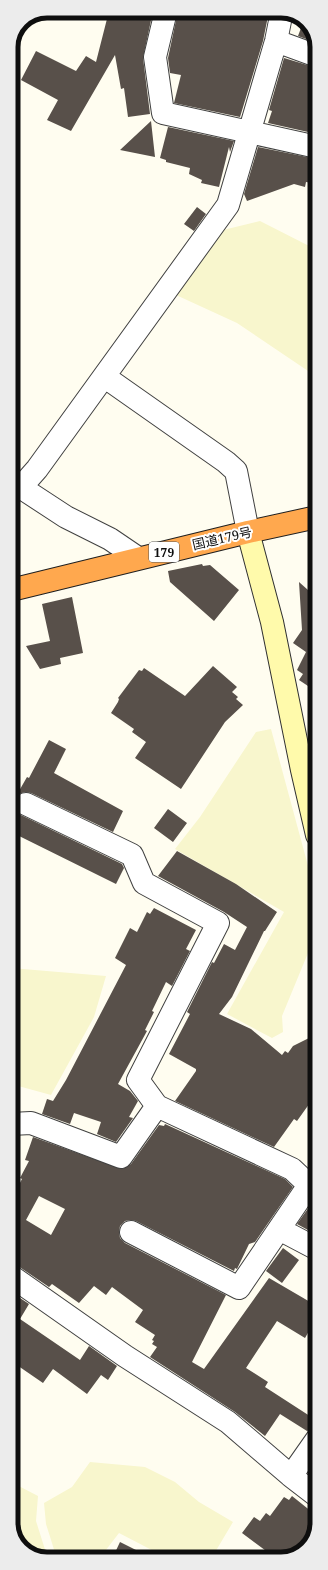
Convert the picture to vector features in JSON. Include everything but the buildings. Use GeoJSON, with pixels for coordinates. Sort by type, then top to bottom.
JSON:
{"type":"FeatureCollection","features":[{"type":"Feature","properties":{"kind":"highway","name":"国道179号"},"geometry":{"type":"LineString","coordinates":[[18,588],[138,558],[310,519]]}},
{"type":"Feature","properties":{"kind":"street"},"geometry":{"type":"LineString","coordinates":[[164,18],[154,56],[163,113],[310,145]]}},
{"type":"Feature","properties":{"kind":"street"},"geometry":{"type":"LineString","coordinates":[[18,482],[37,469],[228,205],[276,41],[281,18]]}},
{"type":"Feature","properties":{"kind":"street"},"geometry":{"type":"LineString","coordinates":[[276,41],[310,53]]}},
{"type":"Feature","properties":{"kind":"street"},"geometry":{"type":"LineString","coordinates":[[105,377],[226,462],[236,471],[248,532],[272,622],[310,805]]}},
{"type":"Feature","properties":{"kind":"street"},"geometry":{"type":"LineString","coordinates":[[18,484],[66,517],[110,539],[138,558]]}},
{"type":"Feature","properties":{"kind":"street"},"geometry":{"type":"LineString","coordinates":[[26,804],[132,855],[144,883],[218,923],[138,1080],[157,1106],[292,1169],[309,1185],[239,1288],[131,1232]]}},
{"type":"Feature","properties":{"kind":"street"},"geometry":{"type":"LineString","coordinates":[[18,1124],[31,1123],[121,1157],[157,1106]]}},
{"type":"Feature","properties":{"kind":"street"},"geometry":{"type":"LineString","coordinates":[[279,1229],[310,1244]]}},
{"type":"Feature","properties":{"kind":"street"},"geometry":{"type":"LineString","coordinates":[[18,1281],[125,1356],[228,1422],[310,1491]]}},
{"type":"Feature","properties":{"kind":"street"},"geometry":{"type":"LineString","coordinates":[[291,1476],[310,1449]]}},
{"type":"Feature","properties":{"kind":"shaded area"},"geometry":{"type":"Polygon","coordinates":[[[260,221],[310,246],[310,372],[237,323],[176,295],[219,231],[260,221]]]}},
{"type":"Feature","properties":{"kind":"shaded area"},"geometry":{"type":"Polygon","coordinates":[[[271,729],[310,873],[310,949],[282,1016],[283,1032],[272,1038],[227,1014],[284,912],[175,849],[200,817],[256,732],[271,729]]]}},
{"type":"Feature","properties":{"kind":"shaded area"},"geometry":{"type":"Polygon","coordinates":[[[18,969],[106,976],[94,1017],[51,1095],[18,1086],[18,969]]]}},
{"type":"Feature","properties":{"kind":"shaded area"},"geometry":{"type":"Polygon","coordinates":[[[90,1462],[145,1467],[175,1482],[199,1502],[233,1522],[215,1552],[156,1552],[119,1533],[104,1552],[55,1552],[46,1524],[44,1503],[72,1487],[90,1462]]]}},
{"type":"Feature","properties":{"kind":"shaded area"},"geometry":{"type":"Polygon","coordinates":[[[18,1486],[38,1496],[36,1521],[46,1552],[29,1546],[21,1536],[18,1527],[18,1486]]]}}]}
